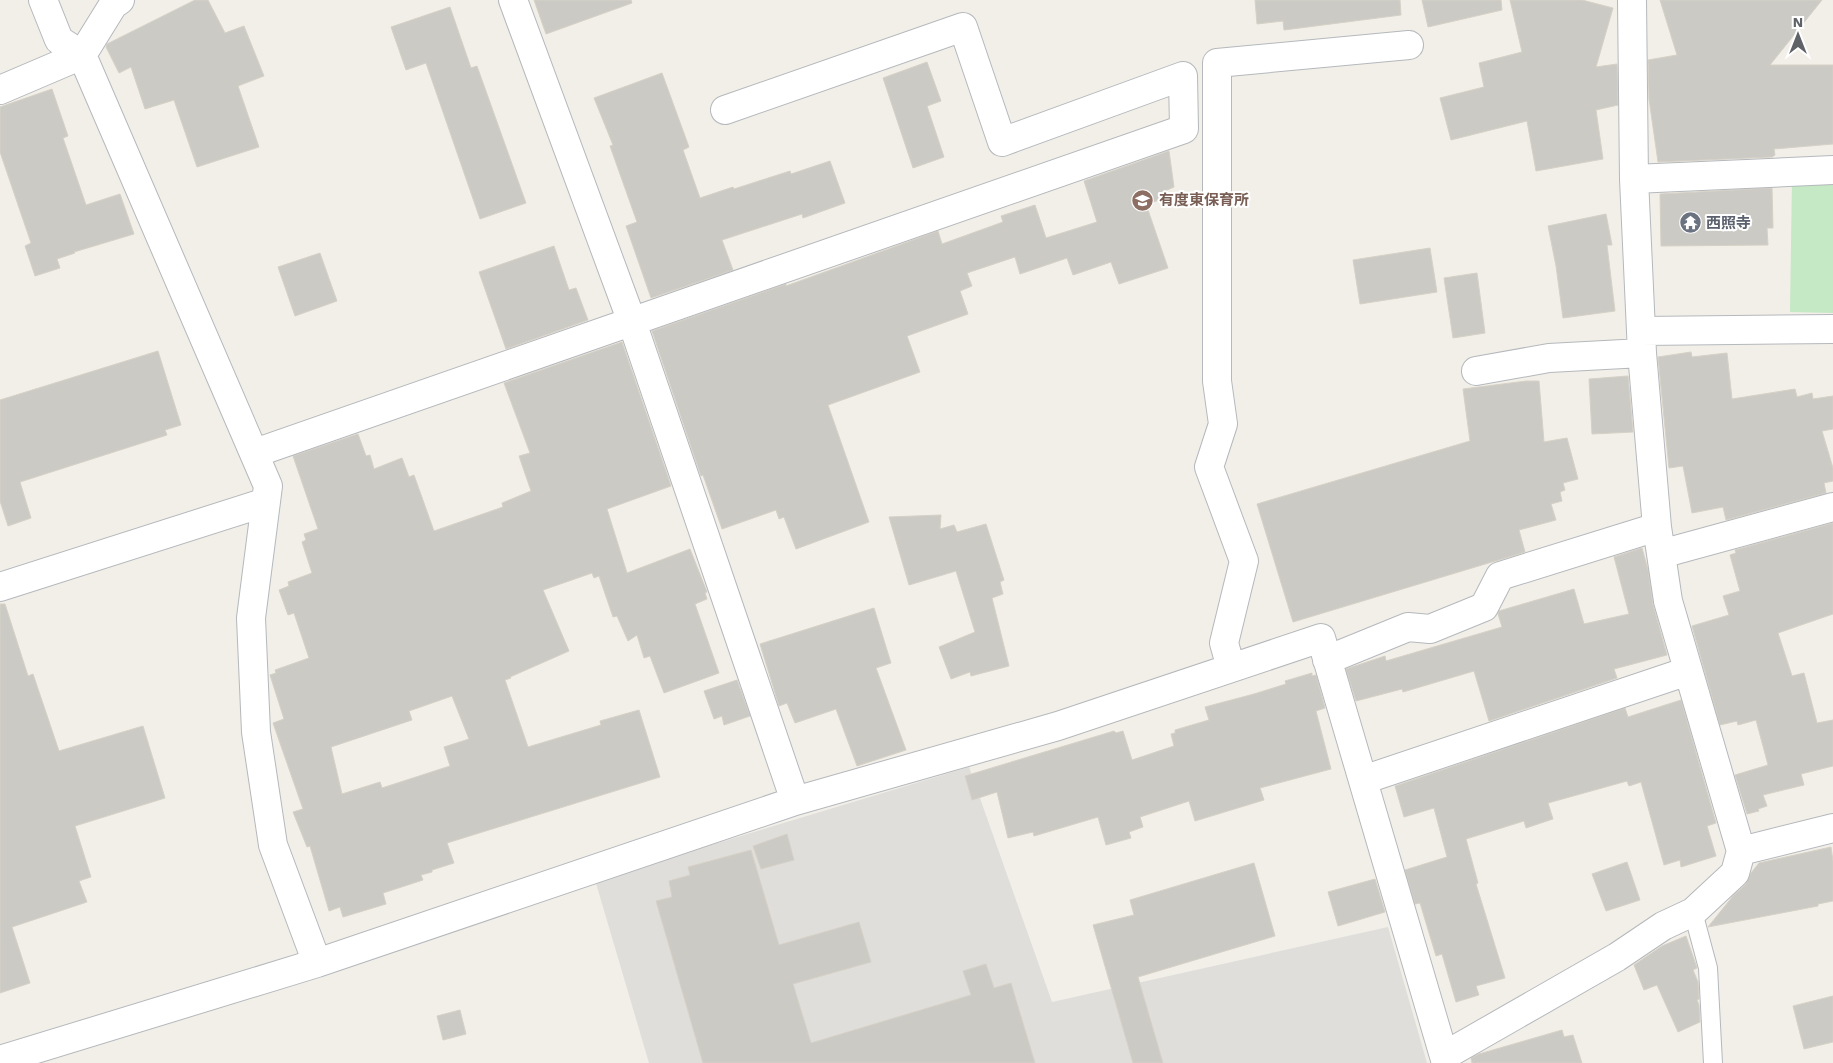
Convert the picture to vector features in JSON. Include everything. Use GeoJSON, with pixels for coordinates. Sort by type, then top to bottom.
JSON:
{"type":"FeatureCollection","features":[{"type":"Feature","properties":{"kind":"street"},"geometry":{"type":"LineString","coordinates":[[42,0],[59,40],[82,55],[268,486],[251,618],[256,732],[272,845],[317,963]]}},
{"type":"Feature","properties":{"kind":"street"},"geometry":{"type":"LineString","coordinates":[[0,90],[82,55],[113,5],[120,0]]}},
{"type":"Feature","properties":{"kind":"street"},"geometry":{"type":"LineString","coordinates":[[512,0],[632,322],[795,801]]}},
{"type":"Feature","properties":{"kind":"street"},"geometry":{"type":"LineString","coordinates":[[0,1060],[317,963],[795,801],[1058,726],[1321,638],[1445,1060],[1617,957],[1663,926],[1693,912],[1735,873],[1741,851],[1668,601],[1657,527],[1642,342],[1624,2]]}},
{"type":"Feature","properties":{"kind":"street"},"geometry":{"type":"LineString","coordinates":[[255,453],[1184,129],[1183,76],[1002,142],[963,27],[725,110]]}},
{"type":"Feature","properties":{"kind":"street"},"geometry":{"type":"LineString","coordinates":[[1231,668],[1224,643],[1244,560],[1210,467],[1223,424],[1217,381],[1217,63],[1409,45]]}},
{"type":"Feature","properties":{"kind":"street"},"geometry":{"type":"LineString","coordinates":[[1634,179],[1833,170]]}},
{"type":"Feature","properties":{"kind":"street"},"geometry":{"type":"LineString","coordinates":[[1476,371],[1642,342],[1833,329]]}},
{"type":"Feature","properties":{"kind":"street"},"geometry":{"type":"LineString","coordinates":[[0,587],[266,502]]}},
{"type":"Feature","properties":{"kind":"street"},"geometry":{"type":"LineString","coordinates":[[1661,554],[1833,506]]}},
{"type":"Feature","properties":{"kind":"street"},"geometry":{"type":"LineString","coordinates":[[1327,660],[1408,627],[1430,629],[1484,607],[1500,576],[1657,527]]}},
{"type":"Feature","properties":{"kind":"street"},"geometry":{"type":"LineString","coordinates":[[1363,780],[1688,671]]}},
{"type":"Feature","properties":{"kind":"street"},"geometry":{"type":"LineString","coordinates":[[1741,851],[1833,828]]}},
{"type":"Feature","properties":{"kind":"lane"},"geometry":{"type":"LineString","coordinates":[[1693,912],[1708,968],[1713,1063]]}},
{"type":"Feature","properties":{"kind":"shaded area"},"geometry":{"type":"Polygon","coordinates":[[[969,767],[1052,1002],[1388,927],[1427,1063],[649,1063],[595,880],[969,767]]]}},
{"type":"Feature","properties":{"kind":"green space"},"geometry":{"type":"Polygon","coordinates":[[[1833,180],[1833,313],[1790,312],[1792,181],[1833,180]]]}},
{"type":"Feature","properties":{"kind":"building"},"geometry":{"type":"Polygon","coordinates":[[[195,0],[208,0],[225,33],[244,26],[264,76],[238,86],[259,147],[197,167],[174,100],[145,109],[131,67],[119,73],[106,47],[107,44],[195,0]]]}},
{"type":"Feature","properties":{"kind":"building"},"geometry":{"type":"Polygon","coordinates":[[[534,0],[631,0],[632,3],[546,34],[534,0]]]}},
{"type":"Feature","properties":{"kind":"building"},"geometry":{"type":"Polygon","coordinates":[[[1255,0],[1400,0],[1401,15],[1284,30],[1283,21],[1257,24],[1255,0]]]}},
{"type":"Feature","properties":{"kind":"building"},"geometry":{"type":"Polygon","coordinates":[[[1422,0],[1501,0],[1502,10],[1428,27],[1422,0]]]}},
{"type":"Feature","properties":{"kind":"building"},"geometry":{"type":"Polygon","coordinates":[[[1510,0],[1582,0],[1613,8],[1596,67],[1617,64],[1618,105],[1596,110],[1603,159],[1536,171],[1527,121],[1451,140],[1440,98],[1484,87],[1479,63],[1522,52],[1510,0]]]}},
{"type":"Feature","properties":{"kind":"building"},"geometry":{"type":"Polygon","coordinates":[[[1660,0],[1822,0],[1770,65],[1833,65],[1833,144],[1774,149],[1775,155],[1772,157],[1658,162],[1649,99],[1648,60],[1677,55],[1660,0]]]}},
{"type":"Feature","properties":{"kind":"building"},"geometry":{"type":"Polygon","coordinates":[[[450,7],[471,68],[477,66],[526,203],[480,219],[426,63],[406,70],[391,27],[450,7]]]}},
{"type":"Feature","properties":{"kind":"building"},"geometry":{"type":"Polygon","coordinates":[[[927,62],[941,101],[927,106],[944,157],[913,168],[883,78],[927,62]]]}},
{"type":"Feature","properties":{"kind":"building"},"geometry":{"type":"Polygon","coordinates":[[[662,73],[689,147],[683,150],[700,198],[790,171],[791,174],[830,161],[845,203],[803,218],[802,214],[722,240],[733,270],[651,298],[626,226],[637,222],[610,146],[613,145],[594,98],[662,73]]]}},
{"type":"Feature","properties":{"kind":"building"},"geometry":{"type":"Polygon","coordinates":[[[52,89],[68,136],[63,138],[86,205],[120,194],[134,234],[57,259],[60,268],[35,276],[25,246],[31,243],[0,152],[0,107],[52,89]]]}},
{"type":"Feature","properties":{"kind":"building"},"geometry":{"type":"Polygon","coordinates":[[[1169,151],[1174,187],[1165,191],[1167,198],[1146,204],[1168,268],[1119,284],[1111,262],[1073,275],[1067,258],[1020,274],[1015,257],[967,273],[972,286],[960,291],[968,314],[907,336],[920,372],[828,405],[869,522],[796,549],[784,517],[779,519],[776,510],[722,529],[703,475],[701,476],[652,331],[786,284],[786,286],[938,231],[942,244],[1003,222],[1001,216],[1035,205],[1046,238],[1097,222],[1084,181],[1169,151]]]}},
{"type":"Feature","properties":{"kind":"building"},"geometry":{"type":"Polygon","coordinates":[[[1772,188],[1773,228],[1767,228],[1768,245],[1661,246],[1660,194],[1772,188]]]}},
{"type":"Feature","properties":{"kind":"building"},"geometry":{"type":"Polygon","coordinates":[[[1606,214],[1612,245],[1607,245],[1615,311],[1563,318],[1548,226],[1606,214]]]}},
{"type":"Feature","properties":{"kind":"building"},"geometry":{"type":"Polygon","coordinates":[[[554,246],[569,290],[576,288],[588,320],[506,349],[479,272],[554,246]]]}},
{"type":"Feature","properties":{"kind":"building"},"geometry":{"type":"Polygon","coordinates":[[[1430,248],[1437,292],[1360,304],[1353,260],[1430,248]]]}},
{"type":"Feature","properties":{"kind":"building"},"geometry":{"type":"Polygon","coordinates":[[[320,253],[337,301],[295,316],[278,267],[320,253]]]}},
{"type":"Feature","properties":{"kind":"building"},"geometry":{"type":"Polygon","coordinates":[[[1477,273],[1485,333],[1453,338],[1444,278],[1477,273]]]}},
{"type":"Feature","properties":{"kind":"building"},"geometry":{"type":"Polygon","coordinates":[[[622,342],[671,486],[607,509],[627,573],[690,549],[707,592],[705,593],[707,599],[695,604],[719,673],[664,693],[650,656],[644,658],[637,635],[628,641],[617,616],[613,617],[599,576],[594,578],[592,573],[543,590],[569,651],[505,680],[528,747],[601,725],[600,721],[639,710],[660,777],[447,843],[454,863],[421,875],[423,880],[383,893],[386,904],[343,917],[340,907],[329,911],[310,846],[307,847],[293,812],[303,809],[273,723],[284,719],[270,675],[276,673],[275,670],[309,658],[294,613],[288,615],[279,590],[289,586],[288,582],[312,573],[302,542],[306,540],[304,534],[318,529],[293,456],[358,434],[366,456],[370,455],[374,469],[402,458],[409,477],[414,475],[434,531],[503,507],[502,503],[531,491],[519,456],[530,453],[504,383],[622,342]],[[452,696],[409,711],[412,720],[331,747],[342,794],[380,782],[382,788],[450,766],[444,747],[469,739],[452,696]]]}},
{"type":"Feature","properties":{"kind":"building"},"geometry":{"type":"Polygon","coordinates":[[[158,351],[181,425],[165,430],[167,435],[20,482],[31,518],[8,526],[0,501],[0,400],[158,351]]]}},
{"type":"Feature","properties":{"kind":"building"},"geometry":{"type":"Polygon","coordinates":[[[1691,352],[1692,357],[1727,353],[1732,399],[1795,389],[1797,397],[1812,393],[1813,399],[1833,396],[1833,429],[1822,431],[1833,468],[1833,481],[1824,483],[1826,493],[1726,520],[1723,507],[1692,513],[1683,466],[1669,468],[1658,357],[1691,352]]]}},
{"type":"Feature","properties":{"kind":"building"},"geometry":{"type":"Polygon","coordinates":[[[1628,376],[1633,432],[1592,434],[1589,379],[1628,376]]]}},
{"type":"Feature","properties":{"kind":"building"},"geometry":{"type":"Polygon","coordinates":[[[1539,381],[1544,442],[1567,438],[1578,479],[1563,483],[1565,490],[1560,492],[1562,501],[1551,504],[1556,520],[1519,530],[1525,552],[1293,622],[1257,504],[1470,441],[1463,389],[1539,381]]]}},
{"type":"Feature","properties":{"kind":"building"},"geometry":{"type":"Polygon","coordinates":[[[941,515],[940,529],[954,525],[957,532],[986,524],[1004,580],[1000,582],[1003,594],[992,598],[1009,666],[971,676],[970,672],[951,679],[939,647],[975,632],[956,571],[909,585],[889,517],[941,515]]]}},
{"type":"Feature","properties":{"kind":"building"},"geometry":{"type":"Polygon","coordinates":[[[1833,523],[1833,614],[1778,633],[1792,676],[1804,673],[1817,723],[1833,720],[1833,766],[1801,774],[1804,785],[1763,795],[1767,806],[1758,809],[1759,811],[1747,814],[1735,775],[1768,765],[1756,720],[1738,725],[1737,721],[1720,725],[1692,626],[1729,615],[1723,596],[1740,591],[1730,555],[1736,553],[1735,550],[1833,523]]]}},
{"type":"Feature","properties":{"kind":"building"},"geometry":{"type":"Polygon","coordinates":[[[1642,548],[1648,570],[1653,605],[1667,655],[1614,669],[1617,678],[1489,721],[1474,671],[1403,692],[1402,689],[1356,701],[1346,669],[1385,656],[1386,661],[1502,627],[1498,614],[1499,611],[1574,589],[1584,624],[1629,614],[1614,557],[1642,548]]]}},
{"type":"Feature","properties":{"kind":"building"},"geometry":{"type":"Polygon","coordinates":[[[0,604],[5,604],[28,676],[33,674],[59,751],[143,726],[165,798],[75,826],[91,877],[79,881],[87,902],[12,927],[30,983],[0,993],[0,604]]]}},
{"type":"Feature","properties":{"kind":"building"},"geometry":{"type":"Polygon","coordinates":[[[874,608],[891,663],[876,668],[906,750],[857,766],[836,709],[795,723],[787,703],[779,706],[760,644],[874,608]]]}},
{"type":"Feature","properties":{"kind":"building"},"geometry":{"type":"Polygon","coordinates":[[[1312,673],[1312,676],[1316,675],[1325,708],[1316,711],[1331,769],[1260,788],[1264,800],[1195,821],[1189,801],[1140,817],[1143,827],[1129,832],[1131,838],[1106,845],[1098,817],[1034,836],[1033,832],[1008,838],[997,792],[972,800],[965,776],[1114,731],[1116,733],[1123,731],[1132,760],[1174,746],[1171,734],[1175,733],[1175,730],[1209,720],[1205,707],[1286,684],[1285,681],[1312,673]]]}},
{"type":"Feature","properties":{"kind":"building"},"geometry":{"type":"Polygon","coordinates":[[[737,680],[750,716],[724,725],[722,716],[714,719],[704,691],[737,680]]]}},
{"type":"Feature","properties":{"kind":"building"},"geometry":{"type":"Polygon","coordinates":[[[1681,700],[1716,823],[1707,826],[1716,856],[1681,867],[1680,860],[1664,865],[1641,782],[1629,786],[1627,781],[1548,803],[1553,819],[1526,828],[1524,821],[1466,839],[1478,883],[1476,884],[1505,978],[1476,986],[1479,995],[1456,1002],[1442,954],[1436,956],[1420,903],[1415,904],[1405,870],[1447,857],[1434,808],[1404,817],[1395,786],[1625,708],[1628,717],[1681,700]]]}},
{"type":"Feature","properties":{"kind":"building"},"geometry":{"type":"Polygon","coordinates":[[[787,834],[794,860],[761,869],[753,846],[787,834]]]}},
{"type":"Feature","properties":{"kind":"building"},"geometry":{"type":"Polygon","coordinates":[[[1831,847],[1833,901],[1818,904],[1818,906],[1708,927],[1733,896],[1746,884],[1751,873],[1759,863],[1831,847]]]}},
{"type":"Feature","properties":{"kind":"building"},"geometry":{"type":"Polygon","coordinates":[[[751,850],[779,945],[859,922],[871,962],[793,984],[811,1043],[971,995],[963,971],[986,964],[994,988],[1011,983],[1035,1063],[703,1063],[656,901],[672,897],[669,881],[690,875],[688,867],[751,850]]]}},
{"type":"Feature","properties":{"kind":"building"},"geometry":{"type":"Polygon","coordinates":[[[1627,862],[1640,900],[1606,911],[1592,874],[1627,862]]]}},
{"type":"Feature","properties":{"kind":"building"},"geometry":{"type":"Polygon","coordinates":[[[1254,863],[1275,936],[1138,977],[1163,1063],[1133,1063],[1093,925],[1134,915],[1130,900],[1254,863]]]}},
{"type":"Feature","properties":{"kind":"building"},"geometry":{"type":"Polygon","coordinates":[[[1375,879],[1385,912],[1338,926],[1328,892],[1375,879]]]}},
{"type":"Feature","properties":{"kind":"building"},"geometry":{"type":"Polygon","coordinates":[[[1686,936],[1697,968],[1693,970],[1698,982],[1699,999],[1697,1000],[1700,1022],[1678,1032],[1657,985],[1644,990],[1634,965],[1662,946],[1686,936]]]}},
{"type":"Feature","properties":{"kind":"building"},"geometry":{"type":"Polygon","coordinates":[[[1833,996],[1833,1042],[1804,1049],[1793,1006],[1833,996]]]}},
{"type":"Feature","properties":{"kind":"building"},"geometry":{"type":"Polygon","coordinates":[[[460,1010],[466,1034],[443,1040],[437,1016],[460,1010]]]}},
{"type":"Feature","properties":{"kind":"building"},"geometry":{"type":"Polygon","coordinates":[[[1562,1030],[1564,1037],[1573,1035],[1582,1063],[1472,1063],[1471,1058],[1479,1054],[1562,1030]]]}},
{"type":"Feature","properties":{"kind":"place","name":"有度東保育所"},"geometry":{"type":"Point","coordinates":[1143,200]}},
{"type":"Feature","properties":{"kind":"place","name":"西照寺"},"geometry":{"type":"Point","coordinates":[1690,223]}}]}
